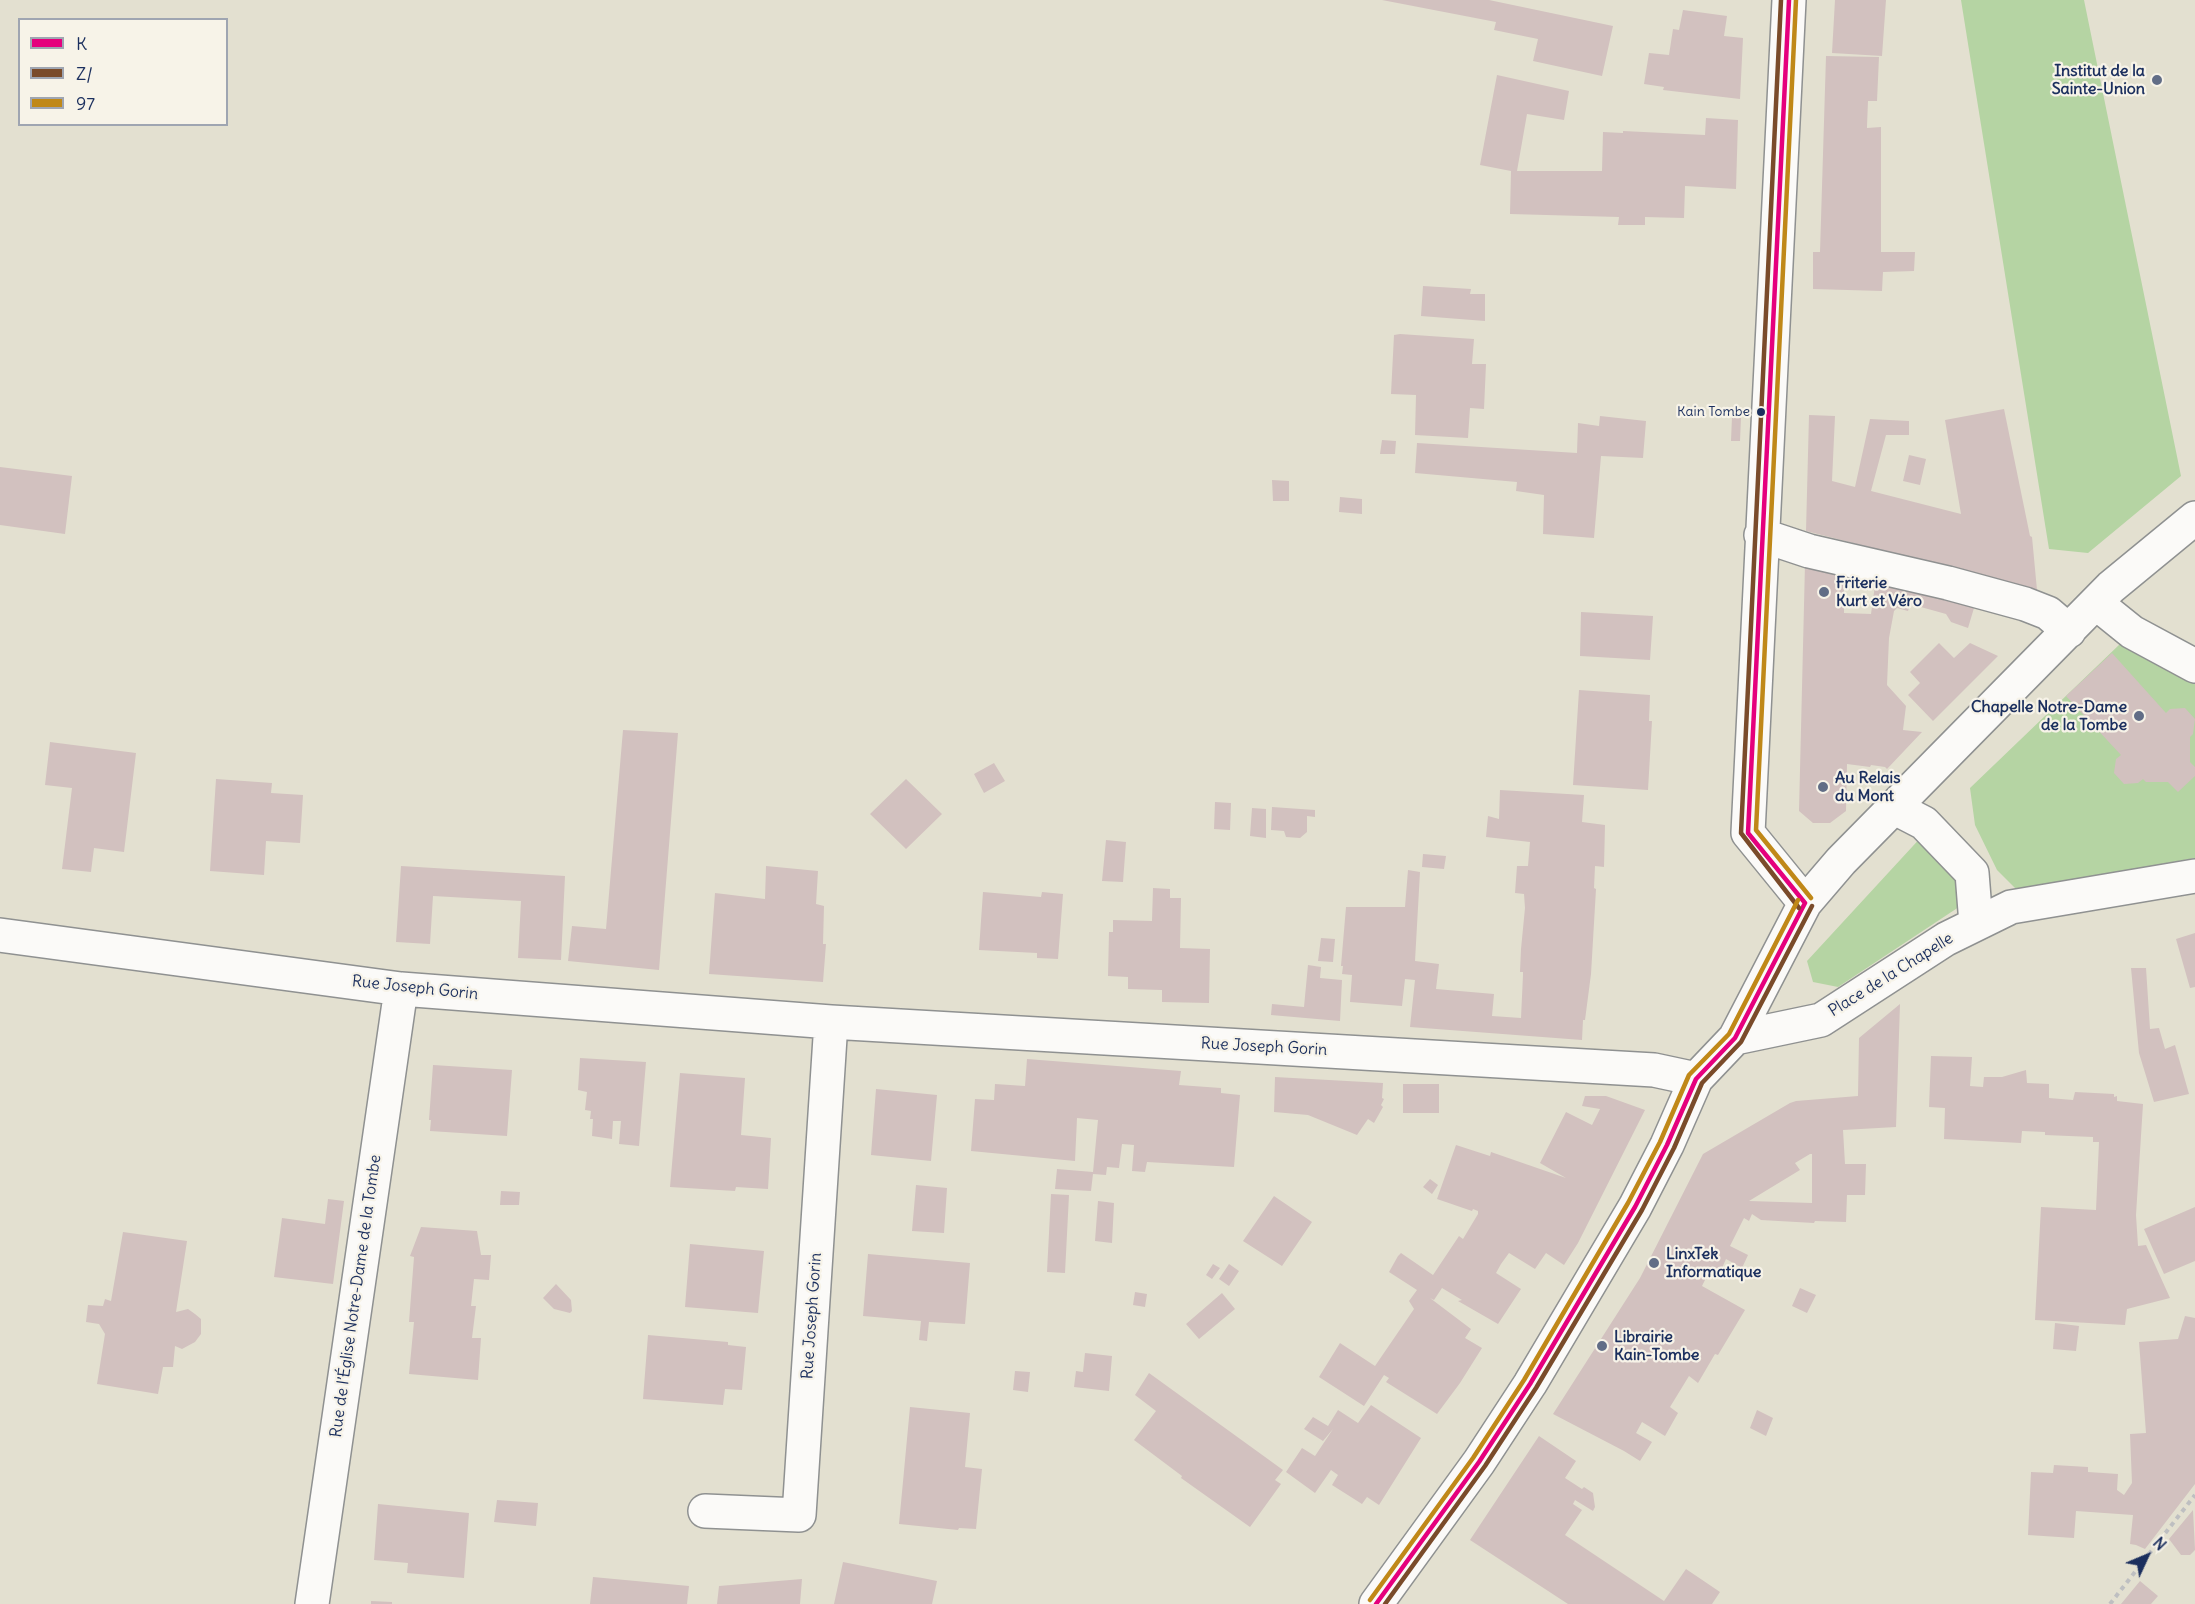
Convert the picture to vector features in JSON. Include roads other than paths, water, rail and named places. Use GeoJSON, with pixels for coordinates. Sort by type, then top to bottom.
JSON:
{"type":"FeatureCollection","features":[{"type":"Feature","properties":{"kind":"street"},"geometry":{"type":"LineString","coordinates":[[1789,0],[1748,833],[1805,903]]}},
{"type":"Feature","properties":{"kind":"street"},"geometry":{"type":"LineString","coordinates":[[1376,1604],[1479,1462],[1530,1384],[1635,1207],[1667,1145],[1696,1079],[1735,1038],[1805,903],[1841,861],[2111,587],[2195,518]]}},
{"type":"Feature","properties":{"kind":"street"},"geometry":{"type":"LineString","coordinates":[[1761,535],[1809,551],[1948,583],[2025,604],[2048,613],[2069,630]]}},
{"type":"Feature","properties":{"kind":"street"},"geometry":{"type":"LineString","coordinates":[[2096,603],[2132,632],[2195,666]]}},
{"type":"Feature","properties":{"kind":"street"},"geometry":{"type":"LineString","coordinates":[[1895,808],[1924,823],[1972,873],[1976,924]]}},
{"type":"Feature","properties":{"kind":"street","name":"Place de la Chapelle"},"geometry":{"type":"LineString","coordinates":[[1735,1038],[1821,1020],[1946,939],[2011,907],[2195,876]]}},
{"type":"Feature","properties":{"kind":"street","name":"Rue Joseph Gorin"},"geometry":{"type":"LineString","coordinates":[[0,935],[401,989],[831,1022],[1654,1070],[1696,1079]]}},
{"type":"Feature","properties":{"kind":"street","name":"Rue de l’Église Notre-Dame de la Tombe"},"geometry":{"type":"LineString","coordinates":[[312,1604],[401,989]]}},
{"type":"Feature","properties":{"kind":"street","name":"Rue Joseph Gorin"},"geometry":{"type":"LineString","coordinates":[[705,1511],[799,1515],[831,1022]]}},
{"type":"Feature","properties":{"kind":"place","name":"Institut de la Sainte-Union"},"geometry":{"type":"Point","coordinates":[2157,80]}},
{"type":"Feature","properties":{"kind":"place","name":"Kain Tombe"},"geometry":{"type":"Point","coordinates":[1761,412]}},
{"type":"Feature","properties":{"kind":"place","name":"Friterie Kurt et Véro"},"geometry":{"type":"Point","coordinates":[1824,592]}},
{"type":"Feature","properties":{"kind":"place","name":"Chapelle Notre-Dame de la Tombe"},"geometry":{"type":"Point","coordinates":[2139,716]}},
{"type":"Feature","properties":{"kind":"place","name":"Au Relais du Mont"},"geometry":{"type":"Point","coordinates":[1823,787]}},
{"type":"Feature","properties":{"kind":"place","name":"LinxTek Informatique"},"geometry":{"type":"Point","coordinates":[1654,1263]}},
{"type":"Feature","properties":{"kind":"place","name":"Librairie Kain-Tombe"},"geometry":{"type":"Point","coordinates":[1602,1346]}}]}
